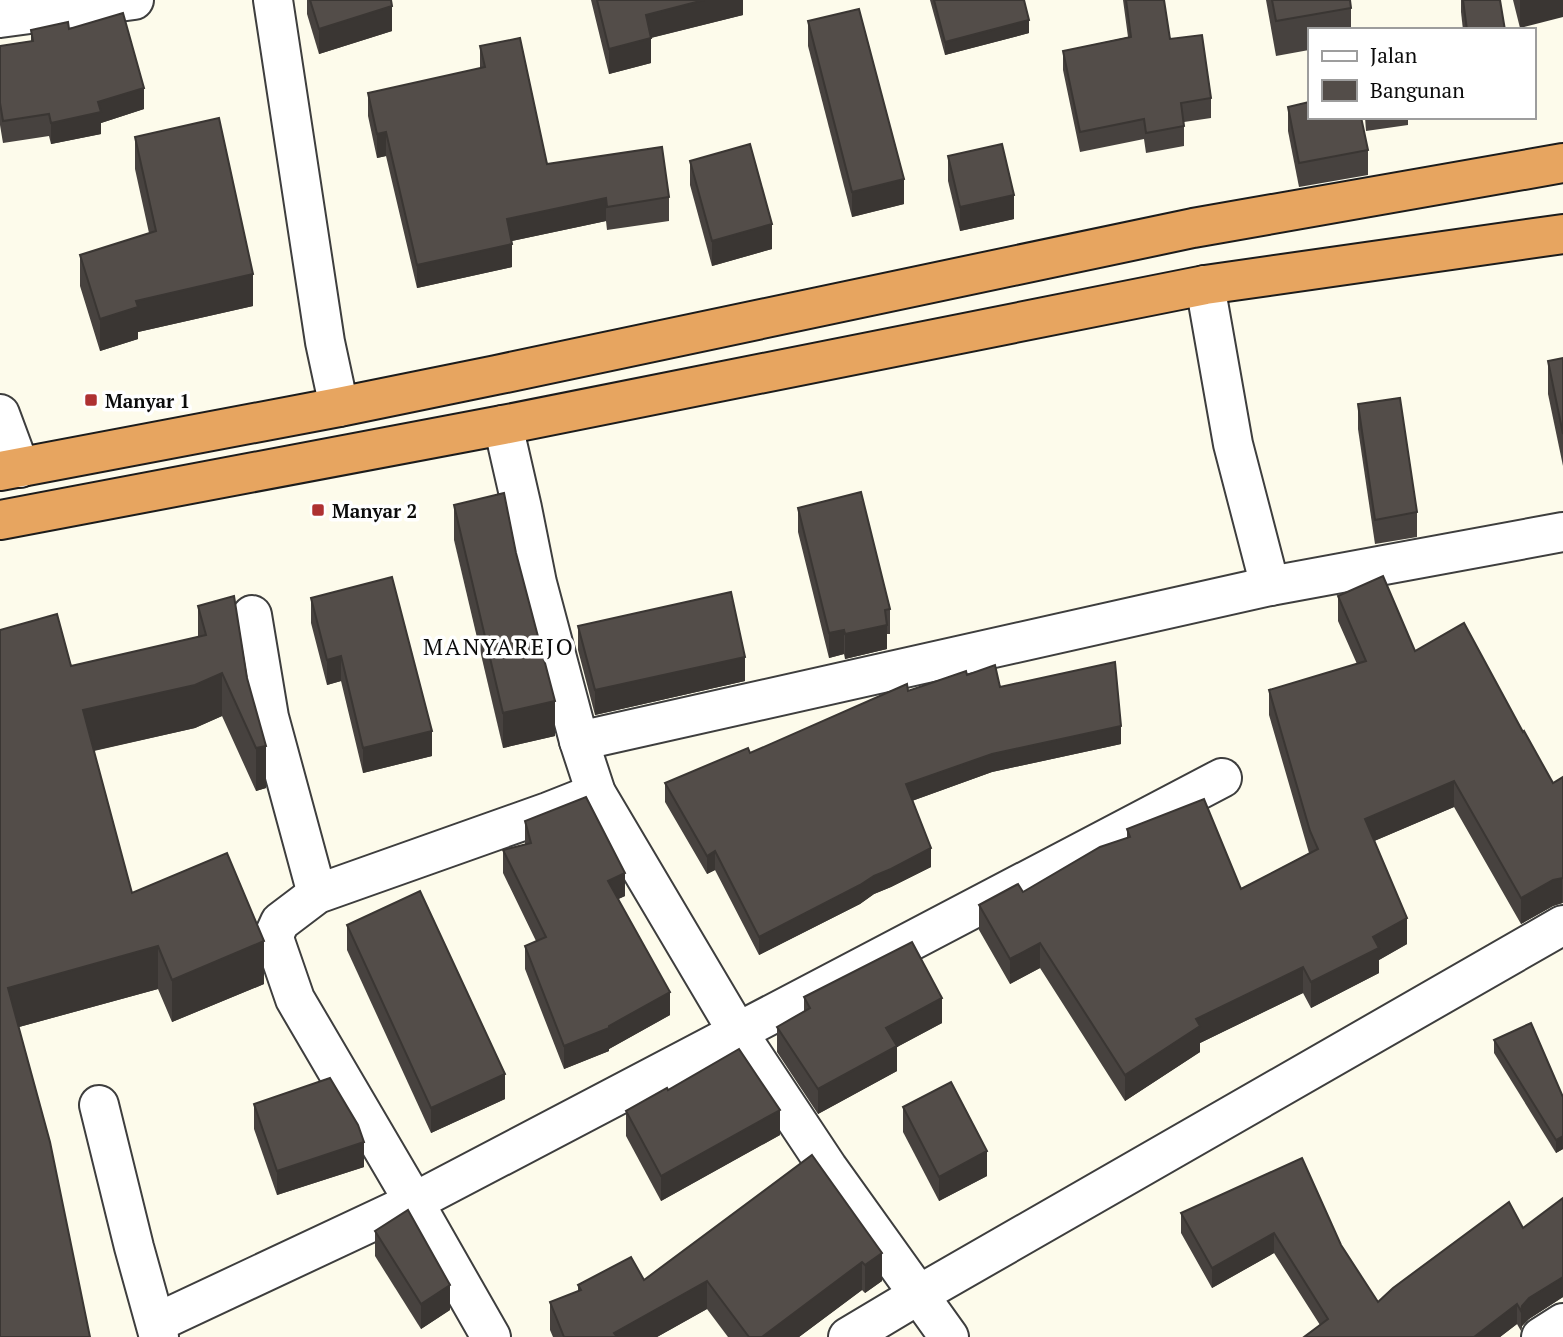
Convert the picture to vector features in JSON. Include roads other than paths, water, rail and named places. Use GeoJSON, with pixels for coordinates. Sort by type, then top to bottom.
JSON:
{"type":"FeatureCollection","features":[{"type":"Feature","properties":{"kind":"highway"},"geometry":{"type":"LineString","coordinates":[[10,469],[339,407],[1193,228],[1563,163]]}},
{"type":"Feature","properties":{"kind":"highway"},"geometry":{"type":"LineString","coordinates":[[0,520],[503,425],[1205,285],[1563,234]]}},
{"type":"Feature","properties":{"kind":"street"},"geometry":{"type":"LineString","coordinates":[[0,18],[134,0]]}},
{"type":"Feature","properties":{"kind":"street"},"geometry":{"type":"LineString","coordinates":[[273,0],[325,342],[339,407]]}},
{"type":"Feature","properties":{"kind":"street"},"geometry":{"type":"LineString","coordinates":[[1205,285],[1233,443],[1270,586]]}},
{"type":"Feature","properties":{"kind":"street"},"geometry":{"type":"LineString","coordinates":[[0,414],[10,469]]}},
{"type":"Feature","properties":{"kind":"street"},"geometry":{"type":"LineString","coordinates":[[503,425],[537,583],[579,741],[596,793],[737,1031],[828,1168],[949,1337]]}},
{"type":"Feature","properties":{"kind":"street"},"geometry":{"type":"LineString","coordinates":[[579,741],[1270,586],[1563,532]]}},
{"type":"Feature","properties":{"kind":"street"},"geometry":{"type":"LineString","coordinates":[[252,615],[269,718],[317,894]]}},
{"type":"Feature","properties":{"kind":"street"},"geometry":{"type":"LineString","coordinates":[[99,1105],[157,1330],[414,1202],[1222,778]]}},
{"type":"Feature","properties":{"kind":"street"},"geometry":{"type":"LineString","coordinates":[[491,1337],[295,999],[275,942],[275,933],[280,922],[317,894],[596,793]]}},
{"type":"Feature","properties":{"kind":"street"},"geometry":{"type":"LineString","coordinates":[[848,1337],[1563,925]]}},
{"type":"Feature","properties":{"kind":"street"},"geometry":{"type":"LineString","coordinates":[[1541,1337],[1563,1323]]}},
{"type":"Feature","properties":{"kind":"place","name":"Manyar 1"},"geometry":{"type":"Point","coordinates":[91,400]}},
{"type":"Feature","properties":{"kind":"place","name":"Manyar 2"},"geometry":{"type":"Point","coordinates":[318,510]}},
{"type":"Feature","properties":{"kind":"district","name":"MANYAREJO"},"geometry":{"type":"Point","coordinates":[499,646]}}]}
